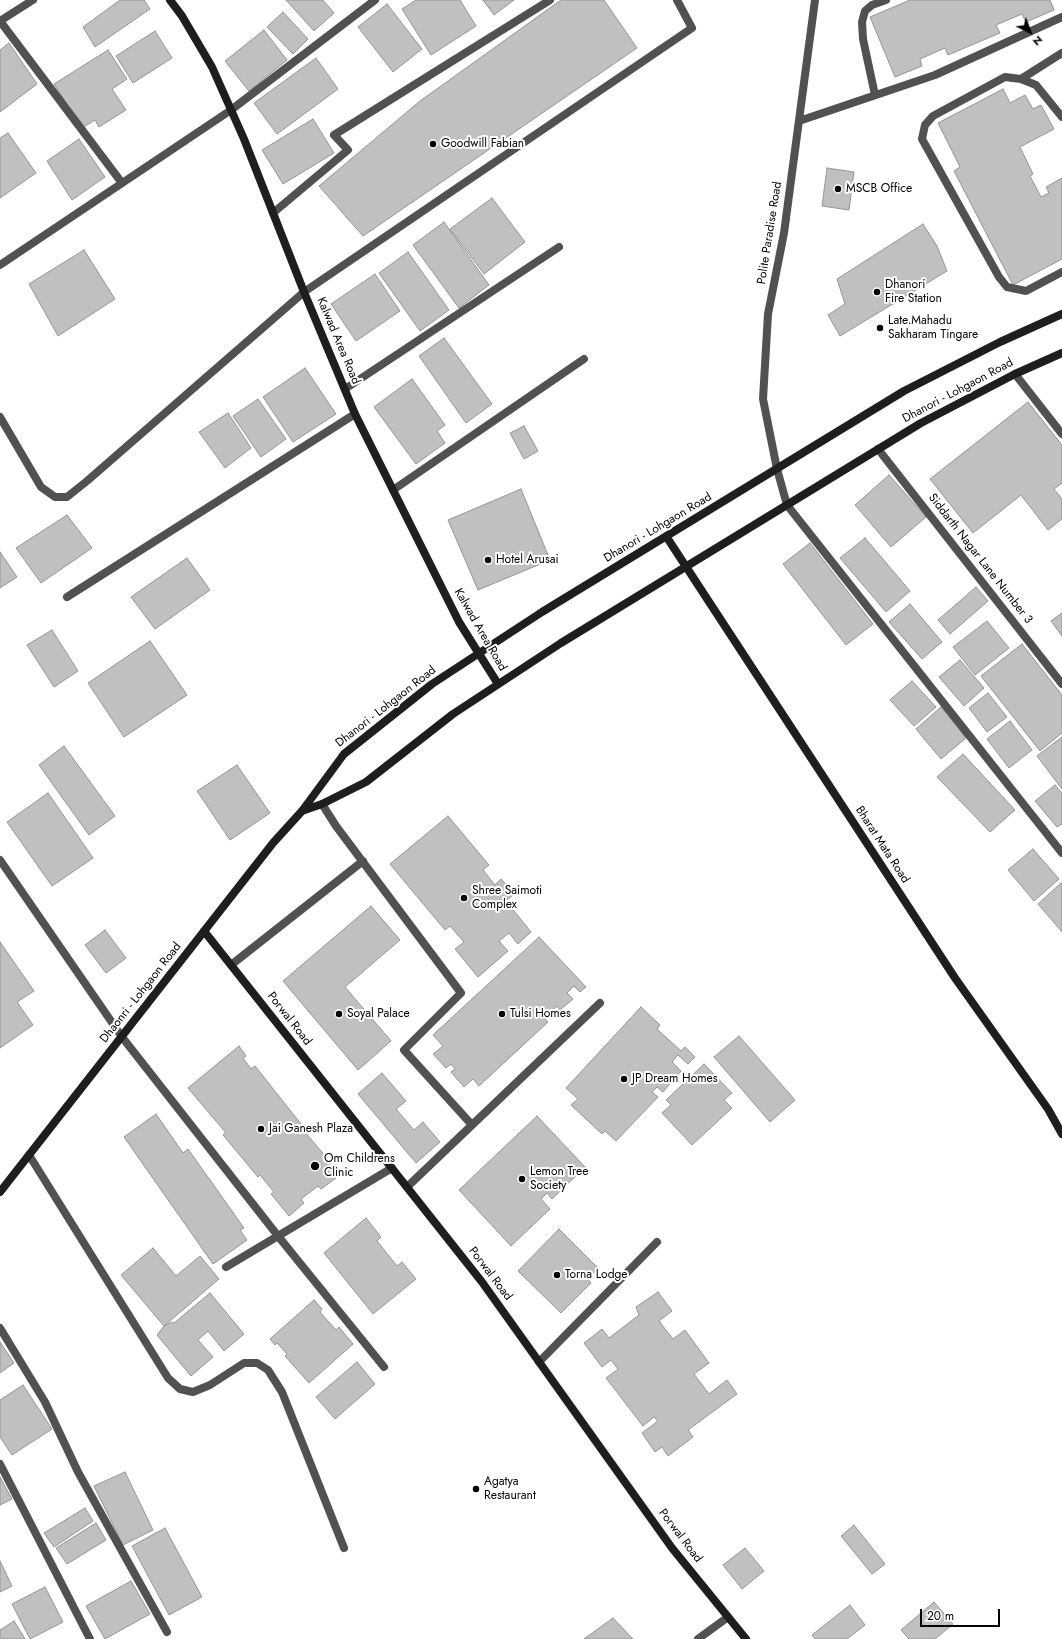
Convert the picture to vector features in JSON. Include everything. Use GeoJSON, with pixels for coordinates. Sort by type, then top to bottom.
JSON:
{"type":"FeatureCollection","features":[{"type":"Feature","properties":{"kind":"street"},"geometry":{"type":"LineString","coordinates":[[33,0],[0,21],[122,183]]}},
{"type":"Feature","properties":{"kind":"street","name":"Kalwad Area Road"},"geometry":{"type":"LineString","coordinates":[[170,0],[182,16],[212,67],[355,414],[459,622],[498,684]]}},
{"type":"Feature","properties":{"kind":"street"},"geometry":{"type":"LineString","coordinates":[[0,265],[231,110],[375,0]]}},
{"type":"Feature","properties":{"kind":"street"},"geometry":{"type":"LineString","coordinates":[[273,213],[348,150],[334,135],[550,0]]}},
{"type":"Feature","properties":{"kind":"street"},"geometry":{"type":"LineString","coordinates":[[0,417],[41,487],[55,497],[67,497],[304,292],[692,28],[676,0]]}},
{"type":"Feature","properties":{"kind":"street","name":"Polite Paradise Road"},"geometry":{"type":"LineString","coordinates":[[787,505],[777,469],[762,399],[768,314],[784,233],[815,0]]}},
{"type":"Feature","properties":{"kind":"street"},"geometry":{"type":"LineString","coordinates":[[875,95],[863,39],[862,22],[865,11],[872,5],[886,0]]}},
{"type":"Feature","properties":{"kind":"street"},"geometry":{"type":"LineString","coordinates":[[799,121],[935,75],[1062,17]]}},
{"type":"Feature","properties":{"kind":"street"},"geometry":{"type":"LineString","coordinates":[[1021,79],[1062,53]]}},
{"type":"Feature","properties":{"kind":"street"},"geometry":{"type":"LineString","coordinates":[[1062,117],[1036,85],[1021,79],[1005,77],[933,116],[926,125],[922,139],[999,277],[1007,287],[1026,290],[1062,272]]}},
{"type":"Feature","properties":{"kind":"street"},"geometry":{"type":"LineString","coordinates":[[345,389],[559,247]]}},
{"type":"Feature","properties":{"kind":"street","name":"Dhanori - Lohgaon Road"},"geometry":{"type":"LineString","coordinates":[[302,811],[344,754],[432,684],[542,612],[904,391],[1000,342],[1062,314]]}},
{"type":"Feature","properties":{"kind":"street","name":"Dhanori - Lohgaon Road"},"geometry":{"type":"LineString","coordinates":[[302,811],[322,804],[366,782],[453,714],[498,684],[562,643],[921,423],[1015,374],[1062,353]]}},
{"type":"Feature","properties":{"kind":"street"},"geometry":{"type":"LineString","coordinates":[[393,490],[584,359]]}},
{"type":"Feature","properties":{"kind":"street"},"geometry":{"type":"LineString","coordinates":[[1015,374],[1062,434]]}},
{"type":"Feature","properties":{"kind":"street"},"geometry":{"type":"LineString","coordinates":[[67,597],[355,414]]}},
{"type":"Feature","properties":{"kind":"street","name":"Siddarth Nagar Lane Number 3"},"geometry":{"type":"LineString","coordinates":[[878,449],[1062,684]]}},
{"type":"Feature","properties":{"kind":"street"},"geometry":{"type":"LineString","coordinates":[[787,505],[1062,853]]}},
{"type":"Feature","properties":{"kind":"street","name":"Bharat Mata Road"},"geometry":{"type":"LineString","coordinates":[[666,536],[955,978],[1048,1109],[1062,1134]]}},
{"type":"Feature","properties":{"kind":"street"},"geometry":{"type":"LineString","coordinates":[[322,804],[461,993],[404,1050],[472,1125]]}},
{"type":"Feature","properties":{"kind":"street","name":"Dhaonri - Lohgaon Road"},"geometry":{"type":"LineString","coordinates":[[0,1192],[273,843],[302,811]]}},
{"type":"Feature","properties":{"kind":"street"},"geometry":{"type":"LineString","coordinates":[[0,860],[122,1036],[278,1236],[384,1367]]}},
{"type":"Feature","properties":{"kind":"street"},"geometry":{"type":"LineString","coordinates":[[231,965],[363,861]]}},
{"type":"Feature","properties":{"kind":"street","name":"Porwal Road"},"geometry":{"type":"LineString","coordinates":[[204,931],[482,1282],[672,1548],[746,1639]]}},
{"type":"Feature","properties":{"kind":"street"},"geometry":{"type":"LineString","coordinates":[[407,1187],[600,1003]]}},
{"type":"Feature","properties":{"kind":"street"},"geometry":{"type":"LineString","coordinates":[[29,1155],[168,1378],[172,1382],[180,1389],[193,1392],[210,1385],[244,1364],[256,1363],[268,1370],[282,1392],[344,1548]]}},
{"type":"Feature","properties":{"kind":"street"},"geometry":{"type":"LineString","coordinates":[[226,1267],[392,1168]]}},
{"type":"Feature","properties":{"kind":"street"},"geometry":{"type":"LineString","coordinates":[[539,1362],[657,1242]]}},
{"type":"Feature","properties":{"kind":"street"},"geometry":{"type":"LineString","coordinates":[[0,1328],[44,1402],[78,1472],[167,1632]]}},
{"type":"Feature","properties":{"kind":"street"},"geometry":{"type":"LineString","coordinates":[[0,1464],[90,1639]]}},
{"type":"Feature","properties":{"kind":"street"},"geometry":{"type":"LineString","coordinates":[[698,1639],[728,1617]]}},
{"type":"Feature","properties":{"kind":"building"},"geometry":{"type":"Polygon","coordinates":[[[120,0],[144,0],[150,9],[95,47],[83,27],[120,0]]]}},
{"type":"Feature","properties":{"kind":"building"},"geometry":{"type":"Polygon","coordinates":[[[286,0],[323,0],[334,13],[314,31],[286,0]]]}},
{"type":"Feature","properties":{"kind":"building"},"geometry":{"type":"Polygon","coordinates":[[[416,0],[460,0],[476,26],[431,55],[402,9],[416,0]]]}},
{"type":"Feature","properties":{"kind":"building"},"geometry":{"type":"Polygon","coordinates":[[[483,0],[514,0],[494,15],[483,0]]]}},
{"type":"Feature","properties":{"kind":"building","name":"Goodwill Fabian"},"geometry":{"type":"Polygon","coordinates":[[[561,0],[604,0],[637,48],[363,236],[319,186],[420,101],[561,0]]]}},
{"type":"Feature","properties":{"kind":"building"},"geometry":{"type":"Polygon","coordinates":[[[910,0],[1050,0],[1054,10],[1026,22],[1022,14],[996,25],[1000,33],[948,55],[945,48],[920,59],[922,66],[895,77],[870,17],[910,0]]]}},
{"type":"Feature","properties":{"kind":"building"},"geometry":{"type":"Polygon","coordinates":[[[387,4],[422,49],[393,72],[358,27],[387,4]]]}},
{"type":"Feature","properties":{"kind":"building"},"geometry":{"type":"Polygon","coordinates":[[[283,12],[308,39],[293,54],[267,27],[283,12]]]}},
{"type":"Feature","properties":{"kind":"building"},"geometry":{"type":"Polygon","coordinates":[[[264,30],[287,60],[249,91],[225,61],[264,30]]]}},
{"type":"Feature","properties":{"kind":"building"},"geometry":{"type":"Polygon","coordinates":[[[155,31],[172,58],[133,83],[116,56],[155,31]]]}},
{"type":"Feature","properties":{"kind":"building"},"geometry":{"type":"Polygon","coordinates":[[[9,43],[37,84],[0,112],[0,50],[9,43]]]}},
{"type":"Feature","properties":{"kind":"building"},"geometry":{"type":"Polygon","coordinates":[[[108,50],[127,79],[112,89],[126,110],[99,127],[95,120],[82,128],[54,84],[108,50]]]}},
{"type":"Feature","properties":{"kind":"building"},"geometry":{"type":"Polygon","coordinates":[[[316,58],[338,89],[277,134],[254,103],[316,58]]]}},
{"type":"Feature","properties":{"kind":"building"},"geometry":{"type":"Polygon","coordinates":[[[1003,89],[1010,103],[1025,95],[1033,109],[1041,105],[1054,129],[1020,147],[1033,174],[1030,176],[1041,197],[1049,193],[1046,187],[1062,178],[1062,259],[1013,285],[954,171],[960,167],[938,123],[1003,89]]]}},
{"type":"Feature","properties":{"kind":"building"},"geometry":{"type":"Polygon","coordinates":[[[313,119],[334,153],[283,184],[262,150],[313,119]]]}},
{"type":"Feature","properties":{"kind":"building"},"geometry":{"type":"Polygon","coordinates":[[[8,133],[36,173],[0,198],[0,138],[8,133]]]}},
{"type":"Feature","properties":{"kind":"building"},"geometry":{"type":"Polygon","coordinates":[[[79,139],[105,177],[72,200],[47,161],[79,139]]]}},
{"type":"Feature","properties":{"kind":"building","name":"MSCB Office"},"geometry":{"type":"Polygon","coordinates":[[[827,168],[854,172],[849,210],[822,206],[827,168]]]}},
{"type":"Feature","properties":{"kind":"building"},"geometry":{"type":"Polygon","coordinates":[[[492,198],[525,242],[484,274],[450,229],[492,198]]]}},
{"type":"Feature","properties":{"kind":"building"},"geometry":{"type":"Polygon","coordinates":[[[444,222],[489,285],[459,308],[413,245],[444,222]]]}},
{"type":"Feature","properties":{"kind":"building","name":"Dhanori Fire Station"},"geometry":{"type":"Polygon","coordinates":[[[923,224],[937,246],[947,271],[840,336],[828,315],[845,304],[837,279],[923,224]]]}},
{"type":"Feature","properties":{"kind":"building"},"geometry":{"type":"Polygon","coordinates":[[[84,250],[115,299],[58,336],[29,284],[84,250]]]}},
{"type":"Feature","properties":{"kind":"building"},"geometry":{"type":"Polygon","coordinates":[[[408,252],[449,310],[420,331],[379,273],[408,252]]]}},
{"type":"Feature","properties":{"kind":"building"},"geometry":{"type":"Polygon","coordinates":[[[375,274],[400,311],[356,341],[331,304],[375,274]]]}},
{"type":"Feature","properties":{"kind":"building"},"geometry":{"type":"Polygon","coordinates":[[[444,338],[492,404],[466,423],[419,356],[444,338]]]}},
{"type":"Feature","properties":{"kind":"building"},"geometry":{"type":"Polygon","coordinates":[[[305,368],[336,414],[293,442],[263,397],[305,368]]]}},
{"type":"Feature","properties":{"kind":"building"},"geometry":{"type":"Polygon","coordinates":[[[412,379],[445,425],[437,431],[445,443],[416,464],[374,407],[412,379]]]}},
{"type":"Feature","properties":{"kind":"building"},"geometry":{"type":"Polygon","coordinates":[[[258,399],[286,439],[261,457],[233,416],[258,399]]]}},
{"type":"Feature","properties":{"kind":"building"},"geometry":{"type":"Polygon","coordinates":[[[1028,402],[1062,445],[1062,483],[1054,489],[1062,499],[1062,519],[1048,530],[1021,495],[973,533],[930,479],[1028,402]]]}},
{"type":"Feature","properties":{"kind":"building"},"geometry":{"type":"Polygon","coordinates":[[[228,413],[251,448],[225,468],[199,432],[228,413]]]}},
{"type":"Feature","properties":{"kind":"building"},"geometry":{"type":"Polygon","coordinates":[[[524,426],[538,451],[524,459],[510,433],[524,426]]]}},
{"type":"Feature","properties":{"kind":"building"},"geometry":{"type":"Polygon","coordinates":[[[889,475],[926,517],[891,547],[855,505],[889,475]]]}},
{"type":"Feature","properties":{"kind":"building"},"geometry":{"type":"Polygon","coordinates":[[[521,489],[550,560],[478,590],[448,520],[521,489]]]}},
{"type":"Feature","properties":{"kind":"building"},"geometry":{"type":"Polygon","coordinates":[[[67,515],[92,548],[41,583],[16,548],[67,515]]]}},
{"type":"Feature","properties":{"kind":"building"},"geometry":{"type":"Polygon","coordinates":[[[865,538],[910,591],[886,612],[840,558],[865,538]]]}},
{"type":"Feature","properties":{"kind":"building"},"geometry":{"type":"Polygon","coordinates":[[[810,543],[873,624],[846,645],[783,564],[810,543]]]}},
{"type":"Feature","properties":{"kind":"building"},"geometry":{"type":"Polygon","coordinates":[[[0,552],[17,577],[0,588],[0,552]]]}},
{"type":"Feature","properties":{"kind":"building"},"geometry":{"type":"Polygon","coordinates":[[[187,558],[210,590],[155,629],[131,597],[187,558]]]}},
{"type":"Feature","properties":{"kind":"building"},"geometry":{"type":"Polygon","coordinates":[[[976,587],[988,601],[950,634],[938,620],[976,587]]]}},
{"type":"Feature","properties":{"kind":"building"},"geometry":{"type":"Polygon","coordinates":[[[910,604],[942,642],[922,659],[889,622],[910,604]]]}},
{"type":"Feature","properties":{"kind":"building"},"geometry":{"type":"Polygon","coordinates":[[[1062,613],[1062,636],[1051,621],[1062,613]]]}},
{"type":"Feature","properties":{"kind":"building"},"geometry":{"type":"Polygon","coordinates":[[[987,621],[1009,648],[975,675],[953,647],[987,621]]]}},
{"type":"Feature","properties":{"kind":"building"},"geometry":{"type":"Polygon","coordinates":[[[52,630],[78,671],[54,687],[27,645],[52,630]]]}},
{"type":"Feature","properties":{"kind":"building"},"geometry":{"type":"Polygon","coordinates":[[[150,641],[187,695],[124,737],[88,683],[150,641]]]}},
{"type":"Feature","properties":{"kind":"building"},"geometry":{"type":"Polygon","coordinates":[[[1022,644],[1062,695],[1062,733],[1040,751],[981,676],[1022,644]]]}},
{"type":"Feature","properties":{"kind":"building"},"geometry":{"type":"Polygon","coordinates":[[[960,660],[984,688],[964,706],[939,677],[960,660]]]}},
{"type":"Feature","properties":{"kind":"building"},"geometry":{"type":"Polygon","coordinates":[[[912,681],[936,707],[914,726],[890,700],[912,681]]]}},
{"type":"Feature","properties":{"kind":"building"},"geometry":{"type":"Polygon","coordinates":[[[988,693],[1007,717],[987,732],[969,708],[988,693]]]}},
{"type":"Feature","properties":{"kind":"building"},"geometry":{"type":"Polygon","coordinates":[[[941,707],[966,738],[941,759],[916,729],[941,707]]]}},
{"type":"Feature","properties":{"kind":"building"},"geometry":{"type":"Polygon","coordinates":[[[1010,721],[1032,750],[1009,768],[987,739],[1010,721]]]}},
{"type":"Feature","properties":{"kind":"building"},"geometry":{"type":"Polygon","coordinates":[[[1062,737],[1062,789],[1037,756],[1062,737]]]}},
{"type":"Feature","properties":{"kind":"building"},"geometry":{"type":"Polygon","coordinates":[[[64,746],[115,816],[89,835],[39,765],[64,746]]]}},
{"type":"Feature","properties":{"kind":"building"},"geometry":{"type":"Polygon","coordinates":[[[963,754],[1015,810],[990,832],[937,777],[963,754]]]}},
{"type":"Feature","properties":{"kind":"building"},"geometry":{"type":"Polygon","coordinates":[[[237,765],[270,813],[230,840],[197,791],[237,765]]]}},
{"type":"Feature","properties":{"kind":"building"},"geometry":{"type":"Polygon","coordinates":[[[1055,785],[1062,793],[1062,824],[1057,827],[1035,801],[1055,785]]]}},
{"type":"Feature","properties":{"kind":"building"},"geometry":{"type":"Polygon","coordinates":[[[48,793],[93,858],[52,886],[7,822],[48,793]]]}},
{"type":"Feature","properties":{"kind":"building","name":"Shree Saimoti Complex"},"geometry":{"type":"Polygon","coordinates":[[[448,816],[489,865],[483,870],[495,885],[501,879],[514,894],[506,901],[531,932],[518,944],[509,933],[499,941],[508,951],[478,977],[455,949],[464,942],[450,926],[445,930],[390,864],[448,816]]]}},
{"type":"Feature","properties":{"kind":"building"},"geometry":{"type":"Polygon","coordinates":[[[1033,849],[1059,879],[1034,901],[1008,870],[1033,849]]]}},
{"type":"Feature","properties":{"kind":"building"},"geometry":{"type":"Polygon","coordinates":[[[1061,883],[1062,884],[1062,932],[1038,904],[1061,883]]]}},
{"type":"Feature","properties":{"kind":"building","name":"Soyal Palace"},"geometry":{"type":"Polygon","coordinates":[[[371,906],[400,940],[345,987],[391,1041],[358,1070],[283,981],[371,906]]]}},
{"type":"Feature","properties":{"kind":"building"},"geometry":{"type":"Polygon","coordinates":[[[105,930],[126,958],[106,973],[85,945],[105,930]]]}},
{"type":"Feature","properties":{"kind":"building","name":"Tulsi Homes"},"geometry":{"type":"Polygon","coordinates":[[[539,937],[586,987],[580,992],[574,986],[567,993],[573,999],[560,1010],[557,1006],[544,1018],[548,1022],[479,1086],[473,1079],[464,1087],[451,1072],[455,1069],[451,1064],[446,1068],[433,1054],[443,1046],[433,1035],[539,937]]]}},
{"type":"Feature","properties":{"kind":"building"},"geometry":{"type":"Polygon","coordinates":[[[0,942],[34,991],[17,1002],[33,1025],[0,1048],[0,942]]]}},
{"type":"Feature","properties":{"kind":"building","name":"JP Dream Homes"},"geometry":{"type":"Polygon","coordinates":[[[641,1007],[660,1025],[657,1029],[681,1051],[685,1047],[695,1057],[688,1064],[678,1055],[672,1062],[681,1071],[663,1092],[657,1087],[652,1092],[658,1097],[616,1141],[605,1131],[602,1134],[571,1105],[578,1099],[566,1088],[641,1007]]]}},
{"type":"Feature","properties":{"kind":"building"},"geometry":{"type":"Polygon","coordinates":[[[739,1036],[795,1100],[770,1122],[714,1057],[739,1036]]]}},
{"type":"Feature","properties":{"kind":"building","name":"Jai Ganesh Plaza"},"geometry":{"type":"Polygon","coordinates":[[[239,1046],[246,1056],[243,1058],[251,1069],[255,1066],[301,1124],[297,1127],[302,1133],[305,1132],[331,1163],[327,1166],[336,1178],[321,1189],[318,1186],[301,1199],[304,1203],[289,1216],[271,1194],[274,1192],[260,1175],[258,1177],[223,1135],[226,1133],[188,1088],[239,1046]]]}},
{"type":"Feature","properties":{"kind":"building"},"geometry":{"type":"Polygon","coordinates":[[[704,1064],[732,1093],[724,1100],[732,1108],[692,1145],[662,1113],[671,1105],[666,1100],[704,1064]]]}},
{"type":"Feature","properties":{"kind":"building"},"geometry":{"type":"Polygon","coordinates":[[[382,1073],[406,1101],[396,1109],[414,1130],[423,1122],[440,1142],[416,1163],[358,1094],[382,1073]]]}},
{"type":"Feature","properties":{"kind":"building"},"geometry":{"type":"Polygon","coordinates":[[[156,1114],[183,1153],[188,1149],[244,1228],[240,1230],[247,1240],[213,1264],[124,1137],[156,1114]]]}},
{"type":"Feature","properties":{"kind":"building","name":"Lemon Tree Society"},"geometry":{"type":"Polygon","coordinates":[[[537,1116],[585,1167],[552,1199],[547,1193],[541,1199],[550,1209],[511,1246],[459,1190],[537,1116]]]}},
{"type":"Feature","properties":{"kind":"building"},"geometry":{"type":"Polygon","coordinates":[[[366,1218],[381,1237],[377,1241],[397,1266],[402,1262],[416,1279],[373,1314],[324,1253],[366,1218]]]}},
{"type":"Feature","properties":{"kind":"building","name":"Torna Lodge"},"geometry":{"type":"Polygon","coordinates":[[[559,1229],[598,1268],[588,1279],[591,1283],[561,1313],[518,1271],[559,1229]]]}},
{"type":"Feature","properties":{"kind":"building"},"geometry":{"type":"Polygon","coordinates":[[[153,1248],[176,1276],[200,1256],[219,1279],[164,1326],[121,1275],[153,1248]]]}},
{"type":"Feature","properties":{"kind":"building"},"geometry":{"type":"Polygon","coordinates":[[[658,1292],[672,1311],[659,1321],[673,1339],[685,1330],[709,1363],[694,1374],[709,1394],[727,1380],[737,1394],[688,1430],[693,1437],[668,1456],[662,1447],[655,1452],[642,1433],[658,1421],[654,1417],[643,1426],[606,1378],[618,1369],[611,1360],[602,1367],[584,1343],[602,1329],[609,1338],[639,1315],[636,1307],[658,1292]]]}},
{"type":"Feature","properties":{"kind":"building"},"geometry":{"type":"Polygon","coordinates":[[[210,1293],[244,1334],[224,1351],[208,1331],[198,1340],[213,1357],[191,1376],[157,1335],[164,1326],[172,1322],[174,1323],[210,1293]]]}},
{"type":"Feature","properties":{"kind":"building"},"geometry":{"type":"Polygon","coordinates":[[[314,1300],[322,1309],[320,1312],[336,1330],[339,1327],[353,1344],[309,1383],[285,1356],[287,1354],[277,1343],[275,1345],[270,1339],[314,1300]]]}},
{"type":"Feature","properties":{"kind":"building"},"geometry":{"type":"Polygon","coordinates":[[[0,1342],[14,1363],[0,1373],[0,1342]]]}},
{"type":"Feature","properties":{"kind":"building"},"geometry":{"type":"Polygon","coordinates":[[[357,1362],[375,1384],[335,1419],[316,1397],[357,1362]]]}},
{"type":"Feature","properties":{"kind":"building"},"geometry":{"type":"Polygon","coordinates":[[[23,1385],[52,1429],[12,1455],[0,1437],[0,1400],[23,1385]]]}},
{"type":"Feature","properties":{"kind":"building"},"geometry":{"type":"Polygon","coordinates":[[[125,1472],[153,1530],[123,1545],[94,1486],[125,1472]]]}},
{"type":"Feature","properties":{"kind":"building"},"geometry":{"type":"Polygon","coordinates":[[[0,1477],[12,1499],[0,1505],[0,1477]]]}},
{"type":"Feature","properties":{"kind":"building"},"geometry":{"type":"Polygon","coordinates":[[[85,1508],[93,1521],[54,1547],[44,1533],[85,1508]]]}},
{"type":"Feature","properties":{"kind":"building"},"geometry":{"type":"Polygon","coordinates":[[[96,1523],[106,1540],[67,1564],[56,1548],[96,1523]]]}},
{"type":"Feature","properties":{"kind":"building"},"geometry":{"type":"Polygon","coordinates":[[[854,1525],[885,1564],[872,1574],[841,1536],[854,1525]]]}},
{"type":"Feature","properties":{"kind":"building"},"geometry":{"type":"Polygon","coordinates":[[[165,1528],[202,1597],[169,1615],[132,1546],[165,1528]]]}},
{"type":"Feature","properties":{"kind":"building"},"geometry":{"type":"Polygon","coordinates":[[[745,1548],[764,1571],[742,1589],[723,1565],[745,1548]]]}},
{"type":"Feature","properties":{"kind":"building"},"geometry":{"type":"Polygon","coordinates":[[[0,1561],[12,1586],[0,1592],[0,1561]]]}},
{"type":"Feature","properties":{"kind":"building"},"geometry":{"type":"Polygon","coordinates":[[[131,1581],[150,1614],[105,1639],[86,1606],[131,1581]]]}},
{"type":"Feature","properties":{"kind":"building"},"geometry":{"type":"Polygon","coordinates":[[[45,1587],[63,1622],[30,1639],[12,1604],[45,1587]]]}},
{"type":"Feature","properties":{"kind":"building"},"geometry":{"type":"Polygon","coordinates":[[[934,1602],[953,1624],[935,1639],[909,1639],[901,1630],[934,1602]]]}},
{"type":"Feature","properties":{"kind":"building"},"geometry":{"type":"Polygon","coordinates":[[[850,1605],[865,1625],[847,1639],[815,1639],[812,1635],[850,1605]]]}},
{"type":"Feature","properties":{"kind":"building"},"geometry":{"type":"Polygon","coordinates":[[[613,1618],[633,1639],[584,1639],[613,1618]]]}},
{"type":"Feature","properties":{"kind":"building"},"geometry":{"type":"Polygon","coordinates":[[[14,1621],[25,1639],[0,1639],[0,1630],[14,1621]]]}},
{"type":"Feature","properties":{"kind":"place","name":"Goodwill Fabian"},"geometry":{"type":"Point","coordinates":[433,144]}},
{"type":"Feature","properties":{"kind":"place","name":"MSCB Office"},"geometry":{"type":"Point","coordinates":[838,189]}},
{"type":"Feature","properties":{"kind":"place","name":"Dhanori Fire Station"},"geometry":{"type":"Point","coordinates":[877,292]}},
{"type":"Feature","properties":{"kind":"place","name":"Late.Mahadu Sakharam Tingare"},"geometry":{"type":"Point","coordinates":[880,328]}},
{"type":"Feature","properties":{"kind":"place","name":"Hotel Arusai"},"geometry":{"type":"Point","coordinates":[488,560]}},
{"type":"Feature","properties":{"kind":"place","name":"Shree Saimoti Complex"},"geometry":{"type":"Point","coordinates":[464,898]}},
{"type":"Feature","properties":{"kind":"place","name":"Soyal Palace"},"geometry":{"type":"Point","coordinates":[339,1014]}},
{"type":"Feature","properties":{"kind":"place","name":"Tulsi Homes"},"geometry":{"type":"Point","coordinates":[502,1014]}},
{"type":"Feature","properties":{"kind":"place","name":"JP Dream Homes"},"geometry":{"type":"Point","coordinates":[624,1079]}},
{"type":"Feature","properties":{"kind":"place","name":"Jai Ganesh Plaza"},"geometry":{"type":"Point","coordinates":[261,1129]}},
{"type":"Feature","properties":{"kind":"place","name":"Om Childrens Clinic"},"geometry":{"type":"Point","coordinates":[315,1166]}},
{"type":"Feature","properties":{"kind":"place","name":"Lemon Tree Society"},"geometry":{"type":"Point","coordinates":[522,1179]}},
{"type":"Feature","properties":{"kind":"place","name":"Torna Lodge"},"geometry":{"type":"Point","coordinates":[557,1275]}},
{"type":"Feature","properties":{"kind":"place","name":"Agatya Restaurant"},"geometry":{"type":"Point","coordinates":[476,1489]}}]}
